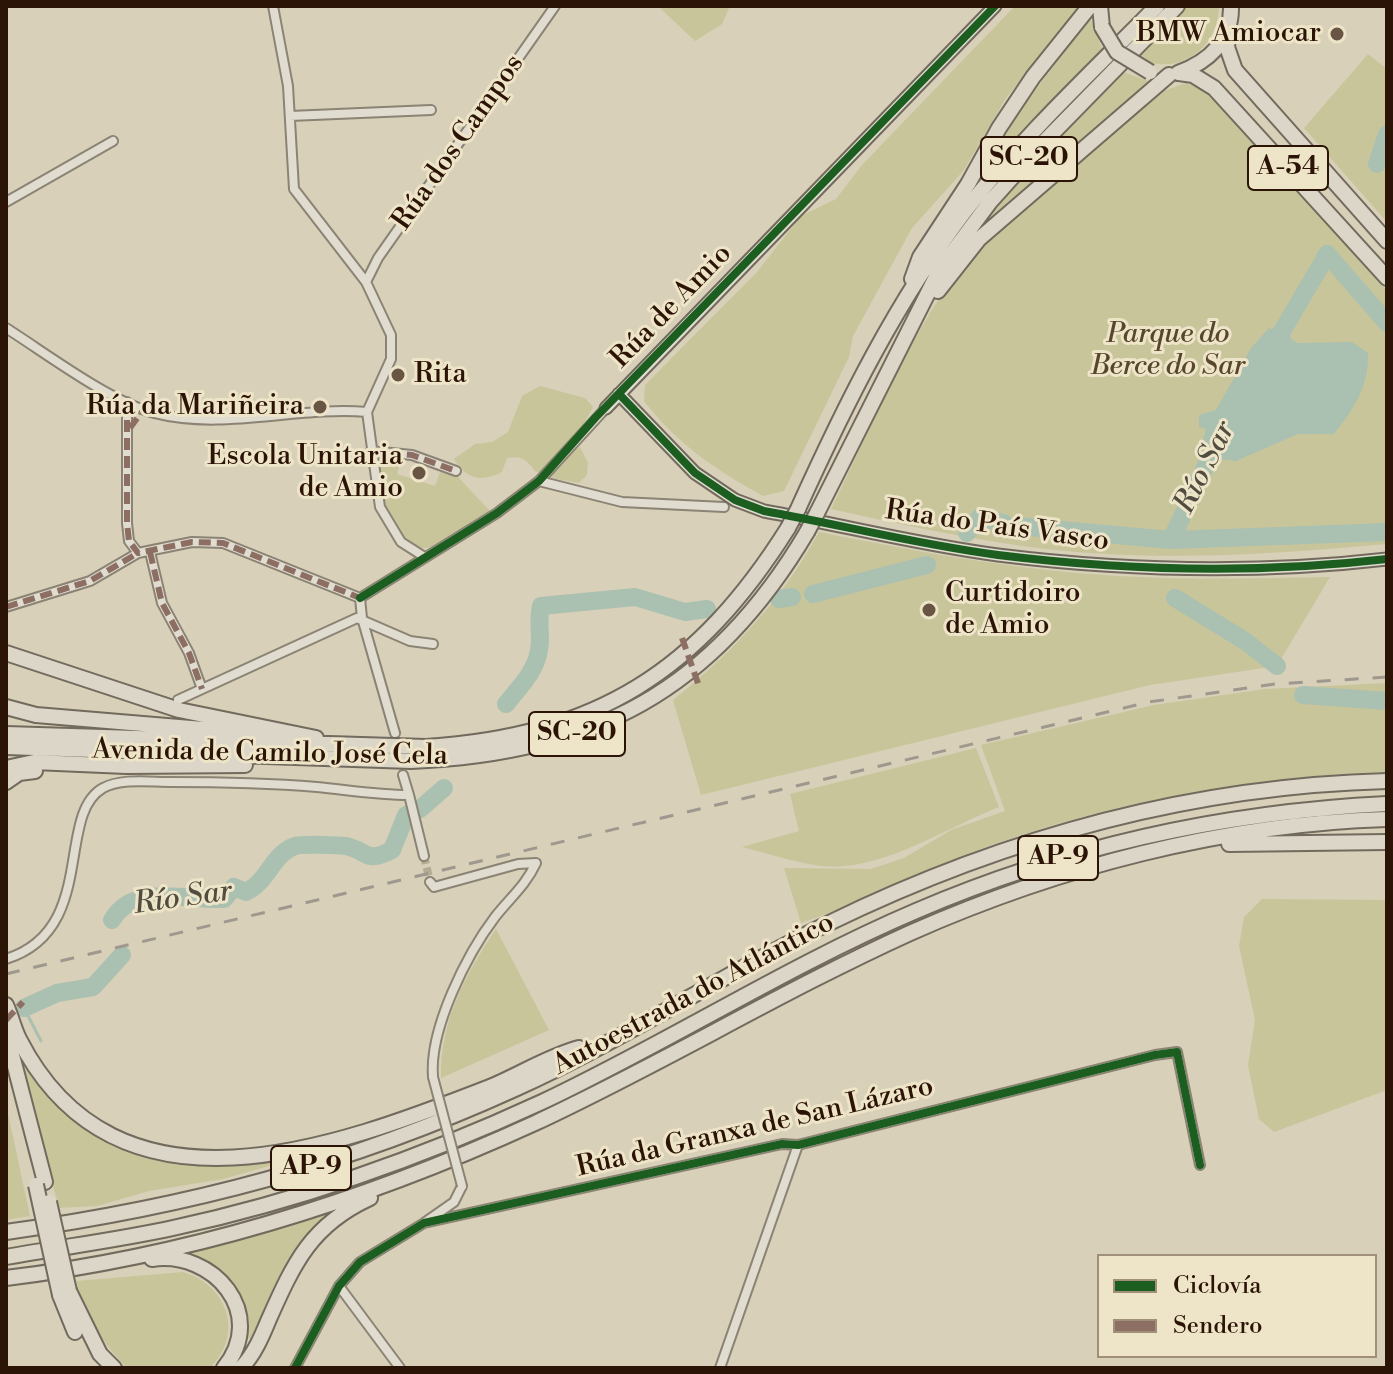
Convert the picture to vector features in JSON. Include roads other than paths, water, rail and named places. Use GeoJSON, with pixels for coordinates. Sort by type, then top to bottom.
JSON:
{"type":"FeatureCollection","features":[{"type":"Feature","properties":{"kind":"highway"},"geometry":{"type":"LineString","coordinates":[[903,303],[920,257],[968,184],[999,128],[1033,77],[1090,6]]}},
{"type":"Feature","properties":{"kind":"highway"},"geometry":{"type":"LineString","coordinates":[[1100,6],[1102,27],[1117,52],[1150,72],[1174,74]]}},
{"type":"Feature","properties":{"kind":"highway","name":"Avenida de Camilo José Cela"},"geometry":{"type":"LineString","coordinates":[[6,734],[368,747],[486,742],[545,729],[612,703],[677,660],[709,633],[757,577],[788,528],[841,415],[903,303],[986,185],[1157,6]]}},
{"type":"Feature","properties":{"kind":"highway","name":"Avenida de Camilo José Cela"},"geometry":{"type":"LineString","coordinates":[[6,747],[268,758],[458,759],[507,753],[577,734],[641,703],[725,642],[772,589],[817,513],[940,269],[990,202],[1177,6]]}},
{"type":"Feature","properties":{"kind":"highway"},"geometry":{"type":"LineString","coordinates":[[907,333],[979,239],[1174,74],[1210,57],[1229,26],[1233,7]]}},
{"type":"Feature","properties":{"kind":"highway","name":"A-54"},"geometry":{"type":"LineString","coordinates":[[1229,26],[1227,47],[1235,70],[1387,241]]}},
{"type":"Feature","properties":{"kind":"highway","name":"A-54"},"geometry":{"type":"LineString","coordinates":[[1174,74],[1193,75],[1214,88],[1387,278]]}},
{"type":"Feature","properties":{"kind":"highway"},"geometry":{"type":"LineString","coordinates":[[6,653],[179,710],[316,738]]}},
{"type":"Feature","properties":{"kind":"highway"},"geometry":{"type":"LineString","coordinates":[[6,707],[81,719],[358,739],[368,747]]}},
{"type":"Feature","properties":{"kind":"highway"},"geometry":{"type":"LineString","coordinates":[[6,782],[19,773],[47,769],[249,765],[268,758]]}},
{"type":"Feature","properties":{"kind":"highway"},"geometry":{"type":"LineString","coordinates":[[6,768],[34,762],[126,766]]}},
{"type":"Feature","properties":{"kind":"highway","name":"Autoestrada do Atlántico"},"geometry":{"type":"LineString","coordinates":[[6,1232],[167,1207],[305,1170],[436,1123],[517,1089],[599,1048],[826,924],[982,857],[1085,826],[1182,803],[1298,786],[1387,781]]}},
{"type":"Feature","properties":{"kind":"highway","name":"Autoestrada do Atlántico"},"geometry":{"type":"LineString","coordinates":[[6,1257],[172,1228],[289,1198],[373,1170],[542,1102],[914,912],[1043,862],[1184,825],[1248,815],[1387,804]]}},
{"type":"Feature","properties":{"kind":"highway"},"geometry":{"type":"LineString","coordinates":[[6,1278],[105,1262],[311,1209],[472,1150],[681,1053],[908,934],[1007,895],[1176,844],[1256,831],[1387,819]]}},
{"type":"Feature","properties":{"kind":"highway"},"geometry":{"type":"LineString","coordinates":[[1133,857],[1248,842],[1387,842]]}},
{"type":"Feature","properties":{"kind":"highway"},"geometry":{"type":"LineString","coordinates":[[6,1005],[25,1049],[70,1107],[117,1139],[148,1151],[209,1161],[296,1150],[366,1132],[490,1087],[576,1049],[599,1048]]}},
{"type":"Feature","properties":{"kind":"highway"},"geometry":{"type":"LineString","coordinates":[[6,1032],[74,1329],[102,1368]]}},
{"type":"Feature","properties":{"kind":"highway"},"geometry":{"type":"LineString","coordinates":[[6,1068],[40,1184]]}},
{"type":"Feature","properties":{"kind":"highway"},"geometry":{"type":"LineString","coordinates":[[241,1368],[261,1337],[296,1262],[320,1230],[362,1201],[466,1158],[472,1150]]}},
{"type":"Feature","properties":{"kind":"highway"},"geometry":{"type":"LineString","coordinates":[[105,1262],[115,1266],[171,1257],[196,1262],[219,1278],[239,1316],[236,1345],[224,1368]]}},
{"type":"Feature","properties":{"kind":"highway"},"geometry":{"type":"LineString","coordinates":[[64,1293],[94,1344],[114,1368]]}},
{"type":"Feature","properties":{"kind":"street"},"geometry":{"type":"LineString","coordinates":[[273,6],[290,116],[294,189],[366,282],[393,347],[367,412],[376,495],[384,519],[401,542],[423,556]]}},
{"type":"Feature","properties":{"kind":"street","name":"Rúa dos Campos"},"geometry":{"type":"LineString","coordinates":[[366,282],[378,258],[555,6]]}},
{"type":"Feature","properties":{"kind":"street","name":"Rúa de Amio"},"geometry":{"type":"LineString","coordinates":[[360,598],[423,556],[497,513],[539,481],[635,377],[995,6]]}},
{"type":"Feature","properties":{"kind":"street"},"geometry":{"type":"LineString","coordinates":[[290,116],[431,110]]}},
{"type":"Feature","properties":{"kind":"street"},"geometry":{"type":"LineString","coordinates":[[6,202],[113,141]]}},
{"type":"Feature","properties":{"kind":"street"},"geometry":{"type":"LineString","coordinates":[[6,317],[6,328],[127,402],[144,409],[202,419],[367,412]]}},
{"type":"Feature","properties":{"kind":"street"},"geometry":{"type":"LineString","coordinates":[[606,408],[637,413],[633,399],[635,377]]}},
{"type":"Feature","properties":{"kind":"street","name":"Rúa do País Vasco"},"geometry":{"type":"LineString","coordinates":[[620,393],[695,473],[735,500],[764,511],[995,554],[1116,568],[1311,568],[1387,559]]}},
{"type":"Feature","properties":{"kind":"street"},"geometry":{"type":"LineString","coordinates":[[127,402],[130,428],[127,523],[129,541],[138,553]]}},
{"type":"Feature","properties":{"kind":"street"},"geometry":{"type":"LineString","coordinates":[[130,428],[144,409]]}},
{"type":"Feature","properties":{"kind":"street"},"geometry":{"type":"LineString","coordinates":[[371,451],[412,455],[456,471]]}},
{"type":"Feature","properties":{"kind":"street"},"geometry":{"type":"LineString","coordinates":[[539,481],[622,502],[724,507]]}},
{"type":"Feature","properties":{"kind":"street"},"geometry":{"type":"LineString","coordinates":[[6,607],[90,581],[138,553],[192,542],[223,543],[344,588],[360,598],[362,618],[395,733]]}},
{"type":"Feature","properties":{"kind":"street"},"geometry":{"type":"LineString","coordinates":[[150,552],[162,603],[189,653],[202,689]]}},
{"type":"Feature","properties":{"kind":"street"},"geometry":{"type":"LineString","coordinates":[[178,700],[362,618],[410,641],[433,644]]}},
{"type":"Feature","properties":{"kind":"street"},"geometry":{"type":"LineString","coordinates":[[403,775],[424,856]]}},
{"type":"Feature","properties":{"kind":"street"},"geometry":{"type":"LineString","coordinates":[[6,959],[32,948],[51,929],[64,903],[89,800],[103,788],[124,782],[231,782],[410,800]]}},
{"type":"Feature","properties":{"kind":"street"},"geometry":{"type":"LineString","coordinates":[[424,1223],[454,1202],[462,1186],[433,1077],[434,1052],[448,1003],[464,968],[495,918],[527,882],[536,863],[518,864],[434,887],[430,882]]}},
{"type":"Feature","properties":{"kind":"street","name":"Rúa da Granxa de San Lázaro"},"geometry":{"type":"LineString","coordinates":[[295,1368],[339,1286],[360,1262],[424,1223],[782,1144],[798,1145],[979,1097],[1177,1052],[1200,1165]]}},
{"type":"Feature","properties":{"kind":"street","name":"Rúa da Granxa de San Lázaro"},"geometry":{"type":"LineString","coordinates":[[720,1368],[798,1145]]}},
{"type":"Feature","properties":{"kind":"street"},"geometry":{"type":"LineString","coordinates":[[339,1286],[400,1368]]}},
{"type":"Feature","properties":{"kind":"waterway"},"geometry":{"type":"LineString","coordinates":[[1377,164],[1387,134]]}},
{"type":"Feature","properties":{"kind":"waterway"},"geometry":{"type":"LineString","coordinates":[[1324,259],[1327,254],[1387,323]]}},
{"type":"Feature","properties":{"kind":"waterway","name":"Río Sar"},"geometry":{"type":"LineString","coordinates":[[1277,340],[1321,265]]}},
{"type":"Feature","properties":{"kind":"waterway","name":"Río Sar"},"geometry":{"type":"LineString","coordinates":[[1171,540],[1219,438]]}},
{"type":"Feature","properties":{"kind":"waterway","name":"Río Sar"},"geometry":{"type":"LineString","coordinates":[[967,533],[979,518],[1004,523]]}},
{"type":"Feature","properties":{"kind":"waterway"},"geometry":{"type":"LineString","coordinates":[[1018,526],[1171,540],[1387,532]]}},
{"type":"Feature","properties":{"kind":"waterway","name":"Río Sar"},"geometry":{"type":"LineString","coordinates":[[813,594],[927,565]]}},
{"type":"Feature","properties":{"kind":"waterway","name":"Río Sar"},"geometry":{"type":"LineString","coordinates":[[506,704],[526,679],[537,658],[541,606],[635,597],[685,612],[707,609]]}},
{"type":"Feature","properties":{"kind":"waterway","name":"Río Sar"},"geometry":{"type":"LineString","coordinates":[[779,599],[792,597]]}},
{"type":"Feature","properties":{"kind":"waterway","name":"Río Sar"},"geometry":{"type":"LineString","coordinates":[[1175,598],[1245,641],[1277,666]]}},
{"type":"Feature","properties":{"kind":"waterway","name":"Río Sar"},"geometry":{"type":"LineString","coordinates":[[1303,695],[1387,701]]}},
{"type":"Feature","properties":{"kind":"waterway","name":"Río Sar"},"geometry":{"type":"LineString","coordinates":[[112,920],[122,908],[148,897],[224,899],[234,887],[246,892],[260,881],[281,855],[295,846],[342,846],[372,856],[383,854],[392,850],[406,815],[420,809],[444,788]]}},
{"type":"Feature","properties":{"kind":"waterway","name":"Río Sar"},"geometry":{"type":"LineString","coordinates":[[24,1008],[57,993],[93,987],[122,955]]}},
{"type":"Feature","properties":{"kind":"waterway"},"geometry":{"type":"LineString","coordinates":[[24,1008],[41,1041]]}},
{"type":"Feature","properties":{"kind":"tunnel"},"geometry":{"type":"LineString","coordinates":[[424,856],[430,882]]}},
{"type":"Feature","properties":{"kind":"railway"},"geometry":{"type":"LineString","coordinates":[[6,974],[1149,702],[1275,684],[1387,677]]}},
{"type":"Feature","properties":{"kind":"place","name":"BMW Amiocar"},"geometry":{"type":"Point","coordinates":[1337,34]}},
{"type":"Feature","properties":{"kind":"place","name":"Rita"},"geometry":{"type":"Point","coordinates":[398,375]}},
{"type":"Feature","properties":{"kind":"place","name":"Rúa da Mariñeira"},"geometry":{"type":"Point","coordinates":[320,407]}},
{"type":"Feature","properties":{"kind":"place","name":"Escola Unitaria de Amio"},"geometry":{"type":"Point","coordinates":[419,473]}},
{"type":"Feature","properties":{"kind":"place","name":"Curtidoiro de Amio"},"geometry":{"type":"Point","coordinates":[929,610]}},
{"type":"Feature","properties":{"kind":"park label","name":"Parque do Berce do Sar"},"geometry":{"type":"Point","coordinates":[1168,351]}}]}
